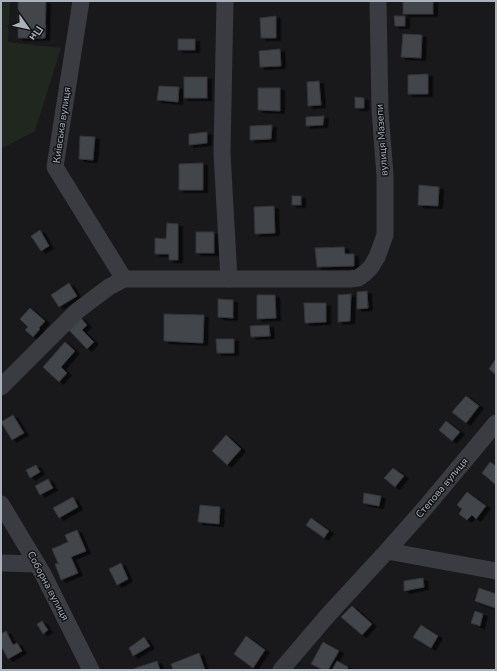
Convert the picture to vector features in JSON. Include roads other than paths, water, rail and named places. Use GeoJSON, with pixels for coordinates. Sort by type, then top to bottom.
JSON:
{"type":"FeatureCollection","features":[{"type":"Feature","properties":{"kind":"street","name":"Київська вулиця"},"geometry":{"type":"LineString","coordinates":[[81,1],[55,167],[124,279]]}},
{"type":"Feature","properties":{"kind":"street"},"geometry":{"type":"LineString","coordinates":[[1,387],[77,311],[109,287],[124,279],[229,279],[222,153],[225,1]]}},
{"type":"Feature","properties":{"kind":"street","name":"вулиця Мазепи"},"geometry":{"type":"LineString","coordinates":[[229,279],[358,278],[365,274],[377,257],[386,235],[385,175],[380,111],[378,1]]}},
{"type":"Feature","properties":{"kind":"street","name":"Степова вулиця"},"geometry":{"type":"LineString","coordinates":[[281,670],[328,615],[387,551],[496,423]]}},
{"type":"Feature","properties":{"kind":"street","name":"Соборна вулиця"},"geometry":{"type":"LineString","coordinates":[[2,508],[43,574],[91,670]]}},
{"type":"Feature","properties":{"kind":"street"},"geometry":{"type":"LineString","coordinates":[[387,551],[496,571]]}},
{"type":"Feature","properties":{"kind":"street"},"geometry":{"type":"LineString","coordinates":[[1,563],[37,564]]}}]}
